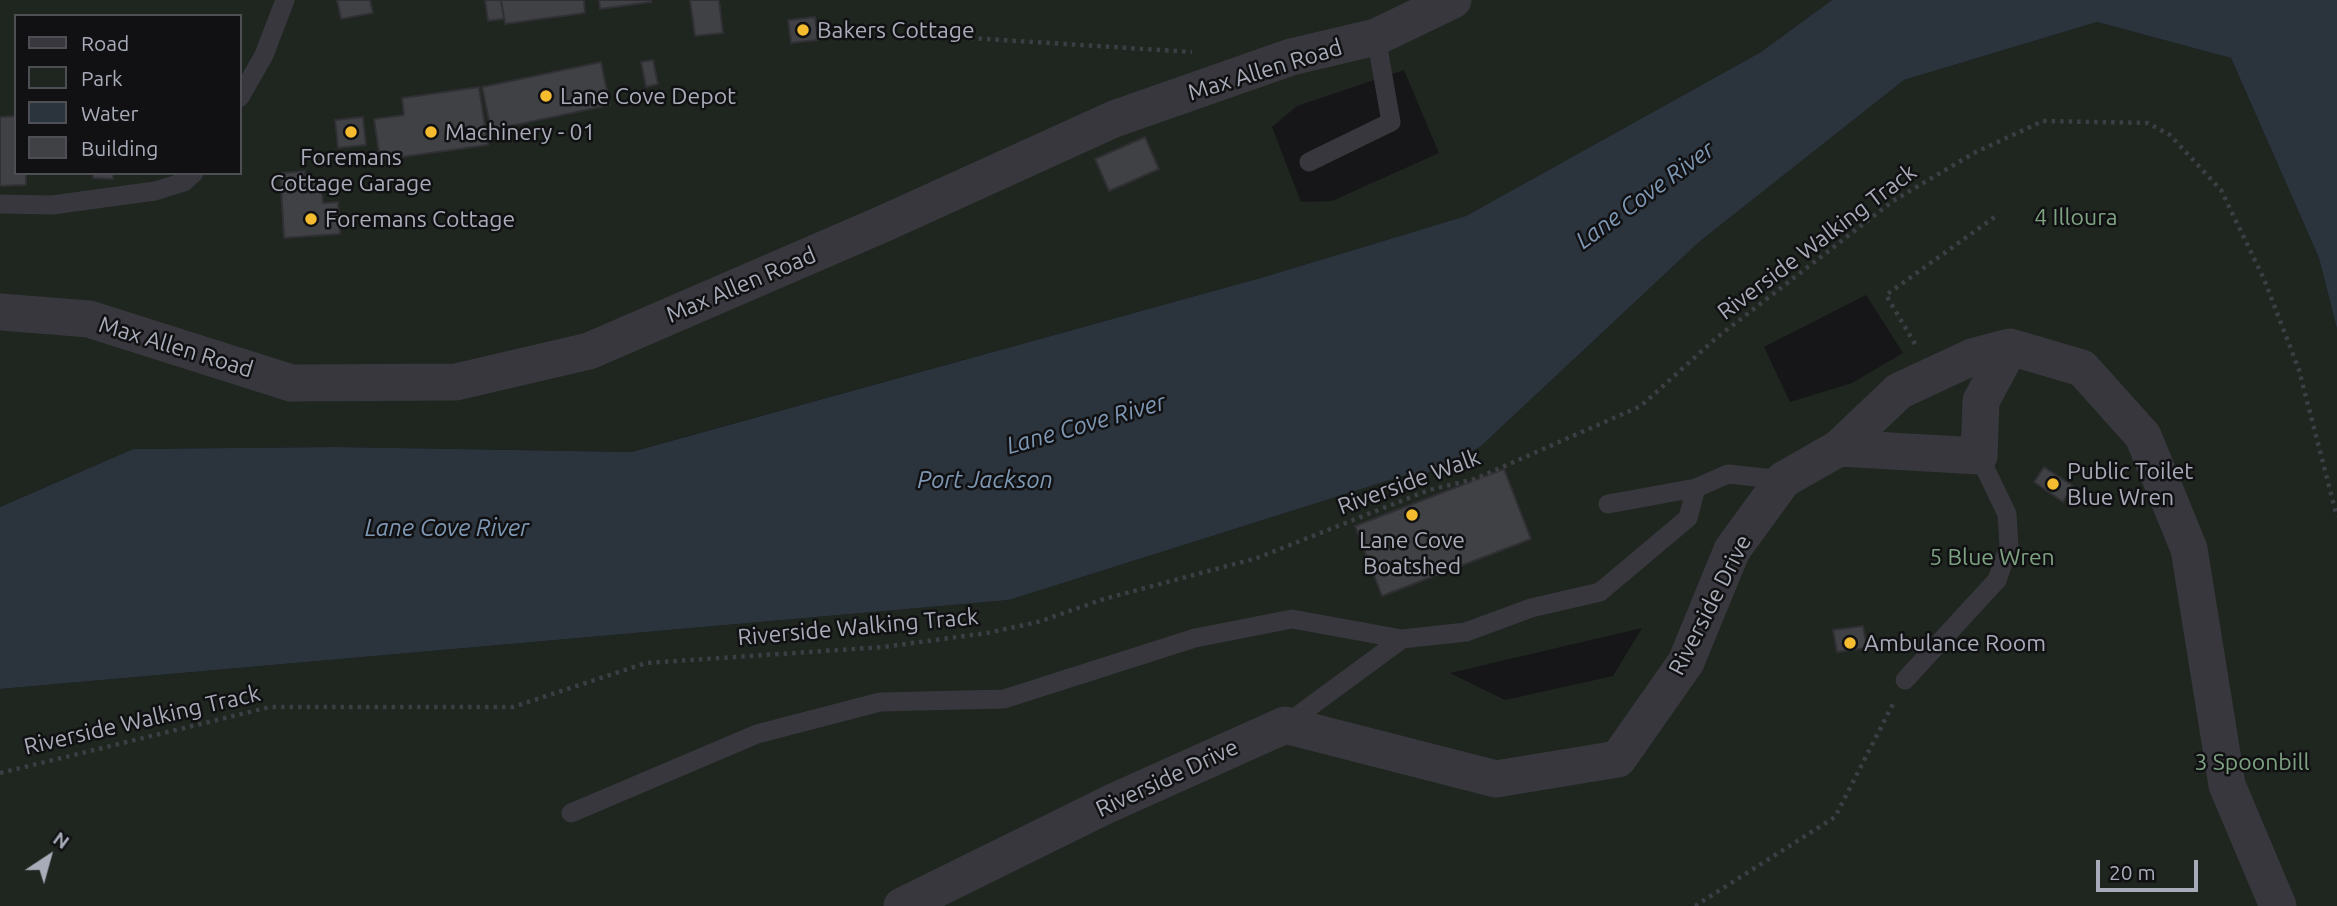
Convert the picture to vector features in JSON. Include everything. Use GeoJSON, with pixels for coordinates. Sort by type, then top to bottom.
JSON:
{"type":"FeatureCollection","features":[{"type":"Feature","properties":{"kind":"street","name":"Max Allen Road"},"geometry":{"type":"LineString","coordinates":[[0,312],[89,319],[291,383],[456,382],[589,351],[886,223],[1114,119],[1291,57],[1376,37],[1453,0]]}},
{"type":"Feature","properties":{"kind":"street","name":"Riverside Drive"},"geometry":{"type":"LineString","coordinates":[[902,906],[1109,804],[1284,725],[1496,779],[1618,759],[1686,662],[1732,550],[1783,480],[1839,448],[1899,391],[1972,357],[2010,347]]}},
{"type":"Feature","properties":{"kind":"street"},"geometry":{"type":"LineString","coordinates":[[1839,448],[1979,456],[1981,401],[2010,347],[2082,368],[2143,436],[2189,549],[2227,785],[2278,906]]}},
{"type":"Feature","properties":{"kind":"lane"},"geometry":{"type":"LineString","coordinates":[[242,94],[264,55],[285,0]]}},
{"type":"Feature","properties":{"kind":"lane"},"geometry":{"type":"LineString","coordinates":[[1308,162],[1391,122],[1376,37]]}},
{"type":"Feature","properties":{"kind":"lane"},"geometry":{"type":"LineString","coordinates":[[0,204],[52,205],[155,191],[184,182],[192,175]]}},
{"type":"Feature","properties":{"kind":"lane"},"geometry":{"type":"LineString","coordinates":[[1905,680],[1997,580],[2009,546],[2007,514],[1979,456]]}},
{"type":"Feature","properties":{"kind":"lane"},"geometry":{"type":"LineString","coordinates":[[1608,504],[1696,488],[1728,474],[1783,480]]}},
{"type":"Feature","properties":{"kind":"lane"},"geometry":{"type":"LineString","coordinates":[[571,813],[757,734],[880,702],[1004,699],[1195,638],[1292,619],[1402,639],[1466,632],[1531,608],[1600,592],[1688,518],[1696,488]]}},
{"type":"Feature","properties":{"kind":"lane"},"geometry":{"type":"LineString","coordinates":[[1284,725],[1402,639]]}},
{"type":"Feature","properties":{"kind":"path"},"geometry":{"type":"LineString","coordinates":[[970,38],[1202,53]]}},
{"type":"Feature","properties":{"kind":"path","name":"Riverside Walking Track"},"geometry":{"type":"LineString","coordinates":[[1504,465],[1641,406],[1715,339],[1828,249],[1893,201],[1974,153],[2043,121],[2148,123],[2170,135],[2221,190],[2259,268],[2299,370],[2337,517]]}},
{"type":"Feature","properties":{"kind":"path"},"geometry":{"type":"LineString","coordinates":[[1932,375],[1886,295],[1996,216]]}},
{"type":"Feature","properties":{"kind":"path","name":"Riverside Walk"},"geometry":{"type":"LineString","coordinates":[[1325,530],[1429,490],[1475,479],[1504,465]]}},
{"type":"Feature","properties":{"kind":"path","name":"Riverside Walking Track"},"geometry":{"type":"LineString","coordinates":[[0,773],[270,707],[513,707],[646,663],[884,647],[1000,631],[1257,558],[1325,530]]}},
{"type":"Feature","properties":{"kind":"path"},"geometry":{"type":"LineString","coordinates":[[1695,906],[1835,817],[1905,680]]}},
{"type":"Feature","properties":{"kind":"green space"},"geometry":{"type":"Polygon","coordinates":[[[0,0],[1832,0],[1761,52],[1466,216],[1264,277],[630,452],[336,447],[133,449],[0,507],[0,0]],[[1404,70],[1297,106],[1272,127],[1301,202],[1332,201],[1439,153],[1404,70]]]}},
{"type":"Feature","properties":{"kind":"green space"},"geometry":{"type":"Polygon","coordinates":[[[2097,22],[2231,58],[2319,258],[2337,329],[2337,906],[0,906],[0,689],[1009,600],[1409,474],[1413,481],[1480,447],[1699,242],[1904,80],[2097,22]],[[1866,295],[1764,347],[1790,402],[1852,383],[1903,353],[1866,295]],[[1642,628],[1450,673],[1505,700],[1613,676],[1642,628]]]}},
{"type":"Feature","properties":{"kind":"water","name":"Port Jackson"},"geometry":{"type":"Polygon","coordinates":[[[1832,0],[2337,0],[2337,329],[2319,258],[2231,58],[2097,22],[1904,80],[1699,242],[1480,447],[1412,481],[1409,474],[1009,600],[0,689],[0,507],[133,449],[336,447],[631,452],[1264,277],[1466,216],[1761,52],[1832,0]]]}},
{"type":"Feature","properties":{"kind":"building"},"geometry":{"type":"Polygon","coordinates":[[[337,0],[370,0],[373,13],[341,19],[337,0]]]}},
{"type":"Feature","properties":{"kind":"building"},"geometry":{"type":"Polygon","coordinates":[[[485,0],[501,0],[504,19],[488,21],[485,0]]]}},
{"type":"Feature","properties":{"kind":"building"},"geometry":{"type":"Polygon","coordinates":[[[501,0],[584,0],[585,13],[505,24],[501,0]]]}},
{"type":"Feature","properties":{"kind":"building"},"geometry":{"type":"Polygon","coordinates":[[[599,0],[651,0],[651,2],[600,9],[599,0]]]}},
{"type":"Feature","properties":{"kind":"building"},"geometry":{"type":"Polygon","coordinates":[[[690,0],[719,0],[723,33],[695,36],[690,0]]]}},
{"type":"Feature","properties":{"kind":"building","name":"Bakers Cottage"},"geometry":{"type":"Polygon","coordinates":[[[815,17],[818,40],[791,43],[788,20],[815,17]]]}},
{"type":"Feature","properties":{"kind":"building"},"geometry":{"type":"Polygon","coordinates":[[[653,60],[658,84],[646,87],[641,62],[653,60]]]}},
{"type":"Feature","properties":{"kind":"building","name":"Lane Cove Depot"},"geometry":{"type":"Polygon","coordinates":[[[601,62],[610,105],[491,130],[482,87],[601,62]]]}},
{"type":"Feature","properties":{"kind":"building","name":"Machinery - 01"},"geometry":{"type":"Polygon","coordinates":[[[479,87],[488,145],[380,160],[374,119],[404,115],[402,98],[479,87]]]}},
{"type":"Feature","properties":{"kind":"building"},"geometry":{"type":"Polygon","coordinates":[[[14,116],[14,175],[26,175],[26,185],[0,186],[0,117],[14,116]]]}},
{"type":"Feature","properties":{"kind":"building","name":"Foremans Cottage Garage"},"geometry":{"type":"Polygon","coordinates":[[[363,117],[366,145],[338,148],[335,120],[363,117]]]}},
{"type":"Feature","properties":{"kind":"building"},"geometry":{"type":"Polygon","coordinates":[[[1145,137],[1159,169],[1109,191],[1095,159],[1145,137]]]}},
{"type":"Feature","properties":{"kind":"building","name":"Foremans Cottage"},"geometry":{"type":"Polygon","coordinates":[[[305,171],[305,182],[321,181],[323,203],[338,202],[340,234],[284,238],[280,173],[305,171]]]}},
{"type":"Feature","properties":{"kind":"building"},"geometry":{"type":"Polygon","coordinates":[[[93,175],[113,175],[113,179],[93,178],[93,175]]]}},
{"type":"Feature","properties":{"kind":"building","name":"Public Toilet Blue Wren"},"geometry":{"type":"Polygon","coordinates":[[[2044,467],[2073,486],[2063,502],[2034,482],[2044,467]]]}},
{"type":"Feature","properties":{"kind":"building"},"geometry":{"type":"Polygon","coordinates":[[[1504,469],[1531,539],[1382,596],[1355,526],[1504,469]]]}},
{"type":"Feature","properties":{"kind":"building","name":"Ambulance Room"},"geometry":{"type":"Polygon","coordinates":[[[1863,626],[1867,648],[1837,652],[1833,630],[1863,626]]]}},
{"type":"Feature","properties":{"kind":"place","name":"Bakers Cottage"},"geometry":{"type":"Point","coordinates":[803,30]}},
{"type":"Feature","properties":{"kind":"place","name":"Lane Cove Depot"},"geometry":{"type":"Point","coordinates":[546,96]}},
{"type":"Feature","properties":{"kind":"place","name":"Foremans Cottage Garage"},"geometry":{"type":"Point","coordinates":[351,132]}},
{"type":"Feature","properties":{"kind":"place","name":"Machinery - 01"},"geometry":{"type":"Point","coordinates":[431,132]}},
{"type":"Feature","properties":{"kind":"place","name":"Foremans Cottage"},"geometry":{"type":"Point","coordinates":[311,219]}},
{"type":"Feature","properties":{"kind":"place","name":"Public Toilet Blue Wren"},"geometry":{"type":"Point","coordinates":[2053,484]}},
{"type":"Feature","properties":{"kind":"place","name":"Lane Cove Boatshed"},"geometry":{"type":"Point","coordinates":[1412,515]}},
{"type":"Feature","properties":{"kind":"place","name":"Ambulance Room"},"geometry":{"type":"Point","coordinates":[1850,643]}},
{"type":"Feature","properties":{"kind":"water label","name":"Lane Cove River"},"geometry":{"type":"Point","coordinates":[1645,195]}},
{"type":"Feature","properties":{"kind":"water label","name":"Lane Cove River"},"geometry":{"type":"Point","coordinates":[1086,424]}},
{"type":"Feature","properties":{"kind":"water label","name":"Lane Cove River"},"geometry":{"type":"Point","coordinates":[447,528]}},
{"type":"Feature","properties":{"kind":"park label","name":"4 Illoura"},"geometry":{"type":"Point","coordinates":[2076,217]}},
{"type":"Feature","properties":{"kind":"park label","name":"5 Blue Wren"},"geometry":{"type":"Point","coordinates":[1992,557]}},
{"type":"Feature","properties":{"kind":"park label","name":"3 Spoonbill"},"geometry":{"type":"Point","coordinates":[2252,762]}}]}
